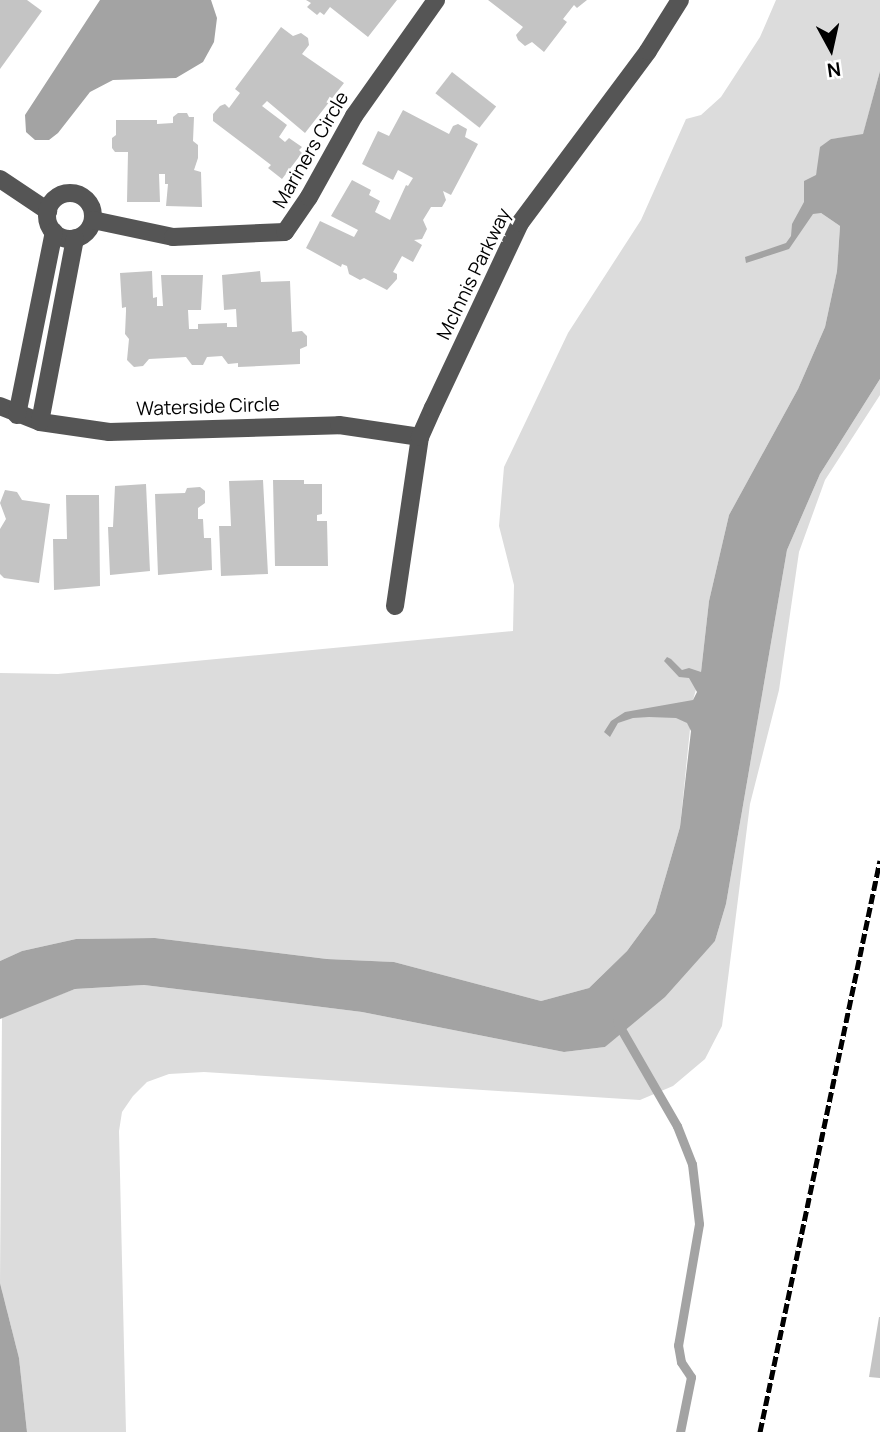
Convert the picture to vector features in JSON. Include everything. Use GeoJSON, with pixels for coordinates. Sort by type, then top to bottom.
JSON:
{"type":"FeatureCollection","features":[{"type":"Feature","properties":{"kind":"street","name":"Mariners Circle"},"geometry":{"type":"LineString","coordinates":[[93,220],[173,237],[285,232],[309,197],[354,116],[436,0]]}},
{"type":"Feature","properties":{"kind":"street","name":"McInnis Parkway"},"geometry":{"type":"LineString","coordinates":[[395,606],[419,437],[520,223],[648,51],[680,0]]}},
{"type":"Feature","properties":{"kind":"street"},"geometry":{"type":"LineString","coordinates":[[0,179],[48,211]]}},
{"type":"Feature","properties":{"kind":"street"},"geometry":{"type":"LineString","coordinates":[[75,193],[89,203],[93,220],[83,234],[75,238],[54,232],[47,218],[48,211],[58,197],[75,193]]}},
{"type":"Feature","properties":{"kind":"street"},"geometry":{"type":"LineString","coordinates":[[17,415],[54,232]]}},
{"type":"Feature","properties":{"kind":"street"},"geometry":{"type":"LineString","coordinates":[[40,422],[75,238]]}},
{"type":"Feature","properties":{"kind":"street","name":"Waterside Circle"},"geometry":{"type":"LineString","coordinates":[[0,406],[40,422],[109,432],[338,425],[419,437]]}},
{"type":"Feature","properties":{"kind":"shaded area"},"geometry":{"type":"Polygon","coordinates":[[[100,0],[211,0],[217,18],[214,42],[203,62],[176,78],[113,80],[90,92],[58,133],[49,140],[35,140],[26,132],[25,115],[100,0]]]}},
{"type":"Feature","properties":{"kind":"shaded area"},"geometry":{"type":"Polygon","coordinates":[[[776,0],[880,0],[880,71],[863,135],[831,139],[819,163],[816,175],[821,213],[840,226],[837,271],[825,327],[798,389],[729,515],[709,601],[701,672],[693,700],[680,827],[655,913],[627,951],[589,988],[541,1001],[394,962],[327,959],[155,938],[76,939],[22,951],[0,961],[0,673],[58,674],[513,631],[514,585],[499,526],[504,467],[568,333],[641,220],[686,119],[701,115],[721,97],[760,37],[776,0]]]}},
{"type":"Feature","properties":{"kind":"shaded area"},"geometry":{"type":"Polygon","coordinates":[[[880,71],[880,379],[820,474],[787,550],[726,904],[715,941],[665,997],[605,1047],[564,1052],[362,1012],[144,985],[75,989],[0,1019],[0,961],[22,951],[76,939],[155,938],[327,959],[394,962],[541,1001],[589,988],[627,951],[655,913],[680,827],[691,731],[687,723],[676,718],[649,717],[618,723],[610,737],[604,732],[611,721],[625,712],[693,700],[697,692],[689,678],[679,677],[664,661],[667,657],[682,670],[689,668],[701,672],[709,601],[729,515],[798,389],[825,327],[837,271],[840,226],[821,213],[813,214],[789,249],[746,263],[745,257],[786,243],[791,236],[792,224],[804,202],[804,181],[816,175],[820,147],[831,139],[863,134],[880,71]]]}},
{"type":"Feature","properties":{"kind":"shaded area"},"geometry":{"type":"Polygon","coordinates":[[[880,379],[880,395],[825,480],[799,552],[779,690],[750,804],[722,1026],[705,1059],[673,1086],[640,1100],[204,1072],[169,1074],[147,1082],[122,1112],[119,1131],[126,1432],[27,1432],[19,1358],[0,1283],[2,1016],[75,989],[144,985],[362,1012],[564,1052],[605,1047],[715,941],[726,904],[787,550],[820,474],[880,379]]]}},
{"type":"Feature","properties":{"kind":"shaded area"},"geometry":{"type":"Polygon","coordinates":[[[0,1283],[19,1358],[27,1432],[0,1432],[0,1283]]]}},
{"type":"Feature","properties":{"kind":"building"},"geometry":{"type":"Polygon","coordinates":[[[0,0],[27,0],[42,11],[0,69],[0,0]]]}},
{"type":"Feature","properties":{"kind":"building"},"geometry":{"type":"Polygon","coordinates":[[[306,0],[397,0],[368,37],[330,7],[324,15],[320,12],[317,15],[307,7],[311,3],[306,0]]]}},
{"type":"Feature","properties":{"kind":"building"},"geometry":{"type":"Polygon","coordinates":[[[488,0],[587,0],[577,8],[574,5],[563,19],[567,22],[544,52],[532,42],[525,46],[518,40],[516,35],[523,27],[488,0]]]}},
{"type":"Feature","properties":{"kind":"building"},"geometry":{"type":"Polygon","coordinates":[[[281,27],[293,36],[301,33],[308,38],[309,45],[302,54],[344,83],[305,133],[267,101],[262,106],[287,125],[279,137],[285,142],[289,138],[302,147],[299,150],[302,153],[282,179],[268,168],[271,165],[213,121],[213,114],[220,106],[225,104],[229,108],[240,93],[235,89],[281,27]]]}},
{"type":"Feature","properties":{"kind":"building"},"geometry":{"type":"Polygon","coordinates":[[[452,72],[496,106],[480,128],[435,93],[452,72]]]}},
{"type":"Feature","properties":{"kind":"building"},"geometry":{"type":"Polygon","coordinates":[[[403,110],[449,134],[453,126],[458,124],[467,129],[465,137],[478,144],[451,195],[443,191],[446,200],[442,207],[431,207],[423,220],[427,229],[422,239],[414,240],[422,245],[413,262],[402,256],[393,272],[397,274],[397,279],[387,290],[364,278],[360,280],[349,274],[347,266],[342,264],[341,267],[306,248],[320,221],[354,237],[358,230],[331,216],[352,180],[371,190],[369,195],[380,201],[375,212],[390,220],[406,185],[408,186],[413,178],[398,170],[393,180],[362,164],[378,131],[389,136],[403,110]]]}},
{"type":"Feature","properties":{"kind":"building"},"geometry":{"type":"Polygon","coordinates":[[[178,113],[187,113],[189,117],[194,117],[193,141],[198,145],[198,158],[194,170],[201,172],[202,207],[166,206],[168,184],[165,184],[165,174],[159,174],[160,202],[127,202],[128,152],[115,152],[112,148],[112,138],[116,135],[116,120],[157,120],[157,124],[173,123],[173,117],[178,113]]]}},
{"type":"Feature","properties":{"kind":"building"},"geometry":{"type":"Polygon","coordinates":[[[152,271],[153,298],[157,297],[157,306],[163,306],[161,275],[203,275],[201,310],[188,310],[189,329],[198,329],[198,324],[227,323],[227,327],[237,327],[236,309],[224,310],[222,275],[260,271],[261,282],[290,281],[292,332],[302,331],[307,336],[307,346],[300,349],[300,364],[238,367],[238,363],[228,364],[222,356],[207,357],[203,365],[192,365],[186,357],[149,359],[143,366],[134,367],[127,360],[129,339],[125,334],[126,307],[122,308],[120,273],[152,271]]]}},
{"type":"Feature","properties":{"kind":"building"},"geometry":{"type":"Polygon","coordinates":[[[263,480],[268,574],[221,576],[219,526],[231,526],[229,481],[263,480]]]}},
{"type":"Feature","properties":{"kind":"building"},"geometry":{"type":"Polygon","coordinates":[[[273,480],[304,480],[304,484],[322,484],[322,514],[317,515],[317,521],[327,521],[328,566],[275,566],[273,480]]]}},
{"type":"Feature","properties":{"kind":"building"},"geometry":{"type":"Polygon","coordinates":[[[146,484],[150,571],[110,575],[108,527],[113,527],[115,486],[146,484]]]}},
{"type":"Feature","properties":{"kind":"building"},"geometry":{"type":"Polygon","coordinates":[[[200,487],[205,491],[205,503],[198,508],[198,519],[203,519],[204,538],[211,538],[212,570],[158,575],[155,494],[185,493],[187,488],[200,487]]]}},
{"type":"Feature","properties":{"kind":"building"},"geometry":{"type":"Polygon","coordinates":[[[5,490],[17,492],[22,500],[50,504],[39,583],[4,578],[0,574],[0,529],[6,519],[0,503],[5,490]]]}},
{"type":"Feature","properties":{"kind":"building"},"geometry":{"type":"Polygon","coordinates":[[[66,495],[99,495],[100,586],[54,590],[53,539],[67,539],[66,495]]]}},
{"type":"Feature","properties":{"kind":"building"},"geometry":{"type":"Polygon","coordinates":[[[880,1317],[880,1378],[869,1377],[880,1317]]]}},
{"type":"Feature","properties":{"kind":"waterway"},"geometry":{"type":"LineString","coordinates":[[617,1022],[677,1126],[692,1164],[699,1224],[678,1345],[681,1362],[691,1377],[680,1432]]}},
{"type":"Feature","properties":{"kind":"railway"},"geometry":{"type":"LineString","coordinates":[[760,1432],[880,860]]}}]}
